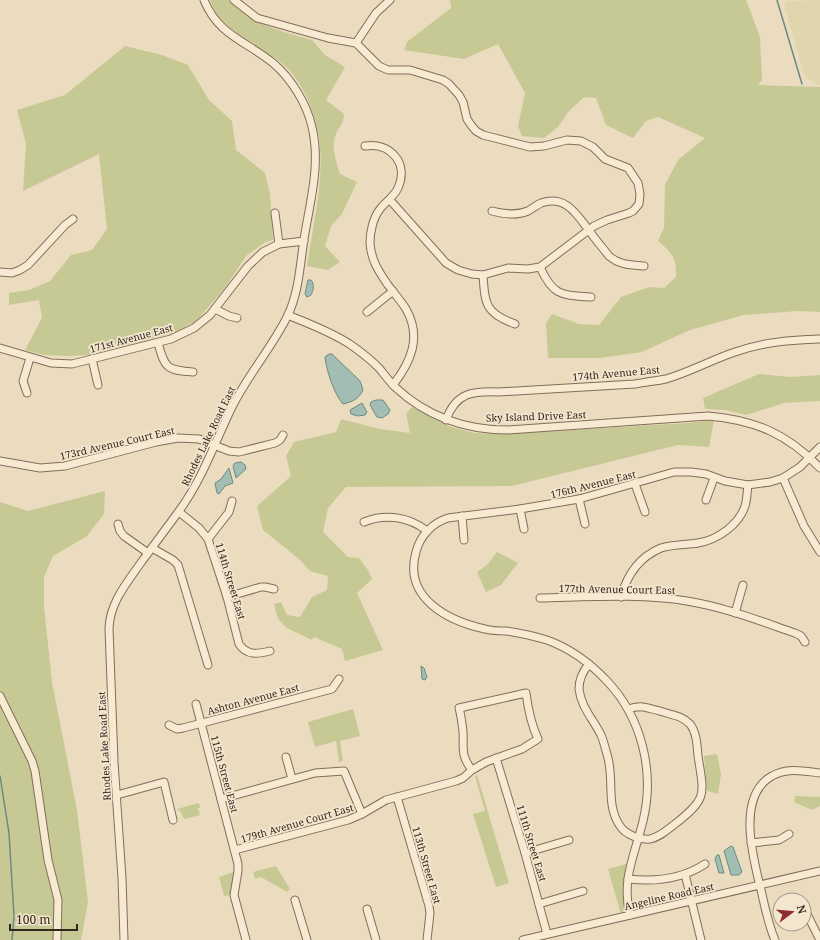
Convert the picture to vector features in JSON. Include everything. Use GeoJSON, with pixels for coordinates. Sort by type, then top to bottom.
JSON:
{"type":"FeatureCollection","features":[{"type":"Feature","properties":{"kind":"street","name":"Rhodes Lake Road East"},"geometry":{"type":"LineString","coordinates":[[124,940],[109,628],[112,609],[117,597],[179,512],[198,481],[240,392],[288,315],[297,287],[316,166],[312,127],[305,107],[294,88],[278,68],[224,29],[211,14],[204,0]]}},
{"type":"Feature","properties":{"kind":"street"},"geometry":{"type":"LineString","coordinates":[[234,0],[257,18],[328,38],[356,43],[379,66],[388,70],[410,70],[443,80],[459,95],[463,102],[470,125],[483,135],[530,147],[544,146],[568,140],[581,141],[592,147],[606,159],[628,168],[635,177],[640,189],[639,204],[636,208],[629,213],[601,222],[588,230],[540,267],[528,269],[508,268],[483,275],[458,270],[446,263],[390,200]]}},
{"type":"Feature","properties":{"kind":"street"},"geometry":{"type":"LineString","coordinates":[[356,43],[376,13],[390,0]]}},
{"type":"Feature","properties":{"kind":"street"},"geometry":{"type":"LineString","coordinates":[[365,146],[374,145],[385,148],[393,154],[399,164],[401,176],[396,193],[380,208],[370,234],[370,244],[376,267],[406,308],[412,326],[413,338],[410,359],[403,372],[393,385]]}},
{"type":"Feature","properties":{"kind":"street"},"geometry":{"type":"LineString","coordinates":[[492,211],[506,214],[519,214],[530,210],[541,203],[564,203],[574,210],[588,230],[613,260],[624,264],[644,266]]}},
{"type":"Feature","properties":{"kind":"street"},"geometry":{"type":"LineString","coordinates":[[275,213],[280,244]]}},
{"type":"Feature","properties":{"kind":"street"},"geometry":{"type":"LineString","coordinates":[[0,272],[12,273],[23,268],[73,219]]}},
{"type":"Feature","properties":{"kind":"street","name":"171st Avenue East"},"geometry":{"type":"LineString","coordinates":[[0,348],[51,363],[72,364],[158,344],[181,336],[194,328],[216,308],[248,266],[263,252],[280,244],[304,240]]}},
{"type":"Feature","properties":{"kind":"street"},"geometry":{"type":"LineString","coordinates":[[540,267],[548,283],[557,291],[565,295],[591,297]]}},
{"type":"Feature","properties":{"kind":"street"},"geometry":{"type":"LineString","coordinates":[[483,275],[484,296],[489,307],[497,317],[515,324]]}},
{"type":"Feature","properties":{"kind":"street"},"geometry":{"type":"LineString","coordinates":[[367,312],[393,291]]}},
{"type":"Feature","properties":{"kind":"street"},"geometry":{"type":"LineString","coordinates":[[216,308],[229,316],[237,318]]}},
{"type":"Feature","properties":{"kind":"street","name":"Sky Island Drive East"},"geometry":{"type":"LineString","coordinates":[[288,315],[334,335],[350,344],[369,359],[393,385],[413,403],[446,420],[467,426],[495,430],[708,416],[741,421],[761,426],[790,441],[820,468]]}},
{"type":"Feature","properties":{"kind":"street","name":"174th Avenue East"},"geometry":{"type":"LineString","coordinates":[[446,420],[449,411],[454,404],[472,392],[499,392],[635,384],[682,373],[751,347],[785,341],[820,339]]}},
{"type":"Feature","properties":{"kind":"street"},"geometry":{"type":"LineString","coordinates":[[158,344],[161,355],[168,368],[193,372]]}},
{"type":"Feature","properties":{"kind":"street"},"geometry":{"type":"LineString","coordinates":[[27,393],[23,381],[30,358]]}},
{"type":"Feature","properties":{"kind":"street"},"geometry":{"type":"LineString","coordinates":[[92,359],[98,385]]}},
{"type":"Feature","properties":{"kind":"street"},"geometry":{"type":"LineString","coordinates":[[214,445],[229,451],[239,452],[275,443],[280,440],[283,435]]}},
{"type":"Feature","properties":{"kind":"street","name":"173rd Avenue Court East"},"geometry":{"type":"LineString","coordinates":[[0,461],[40,468],[60,467],[156,442],[178,438],[198,439],[214,445]]}},
{"type":"Feature","properties":{"kind":"street","name":"176th Avenue East"},"geometry":{"type":"LineString","coordinates":[[427,531],[443,520],[579,499],[682,471],[706,474],[714,478],[748,485],[770,482],[783,478],[800,467],[820,447]]}},
{"type":"Feature","properties":{"kind":"street"},"geometry":{"type":"LineString","coordinates":[[706,500],[714,478]]}},
{"type":"Feature","properties":{"kind":"street"},"geometry":{"type":"LineString","coordinates":[[783,478],[804,526],[820,552]]}},
{"type":"Feature","properties":{"kind":"street"},"geometry":{"type":"LineString","coordinates":[[635,484],[645,512]]}},
{"type":"Feature","properties":{"kind":"street"},"geometry":{"type":"LineString","coordinates":[[621,596],[632,571],[638,563],[652,553],[661,548],[670,546],[706,541],[714,538],[728,528],[739,517],[745,506],[748,485]]}},
{"type":"Feature","properties":{"kind":"street"},"geometry":{"type":"LineString","coordinates":[[579,499],[585,524]]}},
{"type":"Feature","properties":{"kind":"street"},"geometry":{"type":"LineString","coordinates":[[208,539],[229,512],[232,501]]}},
{"type":"Feature","properties":{"kind":"street"},"geometry":{"type":"LineString","coordinates":[[520,509],[524,529]]}},
{"type":"Feature","properties":{"kind":"street","name":"114th Street East"},"geometry":{"type":"LineString","coordinates":[[179,512],[199,528],[208,539],[227,597],[239,644],[242,648],[252,654],[258,654],[270,650]]}},
{"type":"Feature","properties":{"kind":"street"},"geometry":{"type":"LineString","coordinates":[[462,516],[464,540]]}},
{"type":"Feature","properties":{"kind":"street"},"geometry":{"type":"LineString","coordinates":[[364,522],[379,518],[404,518],[417,523],[427,531],[416,550],[414,576],[422,595],[436,609],[453,619],[485,629],[519,633],[549,641],[565,649],[589,664],[606,680],[628,709],[643,749],[647,772],[647,797],[643,821],[632,858],[628,879],[630,915]]}},
{"type":"Feature","properties":{"kind":"street"},"geometry":{"type":"LineString","coordinates":[[118,524],[120,531],[124,536],[173,560],[178,565],[208,665]]}},
{"type":"Feature","properties":{"kind":"street"},"geometry":{"type":"LineString","coordinates":[[735,613],[743,585]]}},
{"type":"Feature","properties":{"kind":"street"},"geometry":{"type":"LineString","coordinates":[[227,597],[261,587],[274,589]]}},
{"type":"Feature","properties":{"kind":"street","name":"177th Avenue Court East"},"geometry":{"type":"LineString","coordinates":[[540,598],[621,596],[686,600],[735,613],[795,633],[801,636],[805,642]]}},
{"type":"Feature","properties":{"kind":"street"},"geometry":{"type":"LineString","coordinates":[[589,664],[584,670],[580,682],[582,702],[604,742],[610,768],[612,804],[618,822],[627,833],[638,838],[652,839],[664,833],[694,808],[700,799],[703,787],[694,732],[689,723],[676,716],[643,706],[635,706],[628,709]]}},
{"type":"Feature","properties":{"kind":"street","name":"Ashton Avenue East"},"geometry":{"type":"LineString","coordinates":[[168,725],[177,729],[183,728],[332,689],[339,679]]}},
{"type":"Feature","properties":{"kind":"street","name":"179th Avenue Court East"},"geometry":{"type":"LineString","coordinates":[[235,850],[348,820],[362,814],[381,802],[456,781],[463,778],[472,770],[496,758],[522,749],[538,740],[528,710],[526,693],[460,708],[463,733],[463,755],[472,770]]}},
{"type":"Feature","properties":{"kind":"street"},"geometry":{"type":"LineString","coordinates":[[0,696],[32,760],[35,771],[48,860],[58,900],[57,940]]}},
{"type":"Feature","properties":{"kind":"street","name":"115th Street East"},"geometry":{"type":"LineString","coordinates":[[196,704],[235,850],[238,871],[234,895],[246,940]]}},
{"type":"Feature","properties":{"kind":"street"},"geometry":{"type":"LineString","coordinates":[[286,757],[292,779]]}},
{"type":"Feature","properties":{"kind":"street","name":"111th Street East"},"geometry":{"type":"LineString","coordinates":[[496,758],[525,853],[547,934]]}},
{"type":"Feature","properties":{"kind":"street"},"geometry":{"type":"LineString","coordinates":[[775,940],[769,924],[751,843],[752,803],[756,792],[762,783],[772,776],[784,771],[801,770],[820,773]]}},
{"type":"Feature","properties":{"kind":"street"},"geometry":{"type":"LineString","coordinates":[[221,799],[315,773],[344,771],[362,814]]}},
{"type":"Feature","properties":{"kind":"street"},"geometry":{"type":"LineString","coordinates":[[116,795],[164,782],[173,820]]}},
{"type":"Feature","properties":{"kind":"street","name":"113th Street East"},"geometry":{"type":"LineString","coordinates":[[397,797],[429,906],[430,913],[427,940]]}},
{"type":"Feature","properties":{"kind":"street"},"geometry":{"type":"LineString","coordinates":[[751,843],[779,840],[789,834]]}},
{"type":"Feature","properties":{"kind":"street"},"geometry":{"type":"LineString","coordinates":[[525,853],[569,840]]}},
{"type":"Feature","properties":{"kind":"street"},"geometry":{"type":"LineString","coordinates":[[628,879],[656,880],[685,874],[696,870],[705,864]]}},
{"type":"Feature","properties":{"kind":"street","name":"Angeline Road East"},"geometry":{"type":"LineString","coordinates":[[523,940],[820,871]]}},
{"type":"Feature","properties":{"kind":"street"},"geometry":{"type":"LineString","coordinates":[[685,874],[701,940]]}},
{"type":"Feature","properties":{"kind":"street"},"geometry":{"type":"LineString","coordinates":[[539,904],[583,890]]}},
{"type":"Feature","properties":{"kind":"street"},"geometry":{"type":"LineString","coordinates":[[295,900],[307,940]]}},
{"type":"Feature","properties":{"kind":"street"},"geometry":{"type":"LineString","coordinates":[[368,909],[376,940]]}},
{"type":"Feature","properties":{"kind":"street"},"geometry":{"type":"LineString","coordinates":[[812,924],[820,940]]}},
{"type":"Feature","properties":{"kind":"shaded area"},"geometry":{"type":"Polygon","coordinates":[[[820,0],[820,85],[805,78],[784,5],[789,1],[820,0]]]}},
{"type":"Feature","properties":{"kind":"green space"},"geometry":{"type":"Polygon","coordinates":[[[210,0],[230,0],[254,21],[312,40],[325,55],[345,67],[326,100],[344,114],[343,121],[334,141],[335,156],[340,174],[357,182],[342,214],[331,226],[325,246],[340,262],[328,270],[307,266],[319,191],[321,161],[318,130],[308,99],[298,81],[289,70],[279,61],[227,25],[215,11],[210,0]]]}},
{"type":"Feature","properties":{"kind":"green space"},"geometry":{"type":"Polygon","coordinates":[[[450,0],[746,0],[760,37],[762,80],[758,85],[820,87],[820,312],[798,311],[744,315],[690,330],[642,352],[600,358],[548,358],[546,323],[552,314],[579,324],[599,325],[621,297],[649,287],[664,288],[676,277],[676,265],[673,256],[658,241],[664,228],[665,185],[678,160],[705,138],[658,117],[646,121],[633,138],[606,125],[596,98],[584,97],[568,112],[558,127],[544,138],[522,136],[518,126],[525,93],[498,44],[464,59],[404,50],[407,42],[451,8],[450,0]]]}},
{"type":"Feature","properties":{"kind":"green space"},"geometry":{"type":"Polygon","coordinates":[[[125,46],[162,55],[188,65],[209,100],[232,121],[236,150],[265,173],[270,194],[273,240],[266,242],[247,255],[224,289],[197,320],[177,332],[99,354],[70,356],[43,355],[25,350],[42,318],[39,300],[9,305],[9,293],[29,290],[50,281],[71,255],[92,250],[107,229],[99,154],[23,191],[26,144],[17,110],[65,95],[125,46]]]}},
{"type":"Feature","properties":{"kind":"green space"},"geometry":{"type":"Polygon","coordinates":[[[759,374],[790,377],[820,375],[820,401],[784,403],[746,415],[726,410],[705,409],[703,398],[759,374]]]}},
{"type":"Feature","properties":{"kind":"green space"},"geometry":{"type":"Polygon","coordinates":[[[412,407],[451,427],[475,433],[503,434],[688,423],[714,420],[709,447],[678,445],[512,486],[346,487],[328,508],[323,532],[348,557],[359,558],[368,570],[372,579],[357,593],[383,650],[345,661],[342,649],[314,637],[312,640],[287,628],[278,619],[274,604],[281,602],[287,615],[300,617],[312,597],[327,590],[328,576],[310,571],[299,559],[263,530],[257,506],[291,476],[286,456],[294,442],[336,432],[341,419],[380,429],[410,433],[406,414],[412,407]]]}},
{"type":"Feature","properties":{"kind":"green space"},"geometry":{"type":"Polygon","coordinates":[[[105,491],[104,514],[87,536],[53,556],[44,577],[44,607],[52,682],[77,810],[88,902],[81,940],[0,940],[0,502],[28,511],[105,491]]]}},
{"type":"Feature","properties":{"kind":"green space"},"geometry":{"type":"Polygon","coordinates":[[[497,552],[518,563],[501,585],[486,592],[477,572],[487,565],[497,552]]]}},
{"type":"Feature","properties":{"kind":"green space"},"geometry":{"type":"Polygon","coordinates":[[[353,709],[360,736],[340,741],[343,761],[339,762],[336,741],[315,747],[308,722],[353,709]]]}},
{"type":"Feature","properties":{"kind":"green space"},"geometry":{"type":"Polygon","coordinates":[[[717,754],[721,774],[718,794],[707,791],[704,756],[717,754]]]}},
{"type":"Feature","properties":{"kind":"green space"},"geometry":{"type":"Polygon","coordinates":[[[477,775],[509,883],[496,887],[473,814],[485,811],[475,776],[477,775]]]}},
{"type":"Feature","properties":{"kind":"green space"},"geometry":{"type":"Polygon","coordinates":[[[795,796],[820,797],[820,806],[812,810],[794,802],[795,796]]]}},
{"type":"Feature","properties":{"kind":"green space"},"geometry":{"type":"Polygon","coordinates":[[[199,803],[200,808],[198,808],[200,815],[184,819],[181,812],[177,809],[199,803]]]}},
{"type":"Feature","properties":{"kind":"green space"},"geometry":{"type":"Polygon","coordinates":[[[626,864],[623,891],[625,909],[621,914],[608,869],[626,864]]]}},
{"type":"Feature","properties":{"kind":"green space"},"geometry":{"type":"Polygon","coordinates":[[[276,866],[290,889],[287,892],[261,877],[255,879],[253,872],[276,866]]]}},
{"type":"Feature","properties":{"kind":"green space"},"geometry":{"type":"Polygon","coordinates":[[[234,872],[230,895],[224,896],[219,877],[234,872]]]}},
{"type":"Feature","properties":{"kind":"water"},"geometry":{"type":"Polygon","coordinates":[[[308,280],[311,280],[313,283],[313,288],[311,295],[307,297],[305,294],[308,280]]]}},
{"type":"Feature","properties":{"kind":"water"},"geometry":{"type":"Polygon","coordinates":[[[332,354],[360,381],[363,390],[357,398],[352,401],[343,404],[337,394],[329,375],[325,357],[332,354]]]}},
{"type":"Feature","properties":{"kind":"water"},"geometry":{"type":"Polygon","coordinates":[[[383,400],[390,410],[388,414],[382,418],[377,417],[370,405],[371,402],[383,400]]]}},
{"type":"Feature","properties":{"kind":"water"},"geometry":{"type":"Polygon","coordinates":[[[362,403],[367,412],[365,415],[358,416],[351,414],[350,410],[362,403]]]}},
{"type":"Feature","properties":{"kind":"water"},"geometry":{"type":"Polygon","coordinates":[[[241,462],[245,465],[246,469],[236,478],[233,466],[235,463],[241,462]]]}},
{"type":"Feature","properties":{"kind":"water"},"geometry":{"type":"Polygon","coordinates":[[[229,468],[233,483],[225,486],[219,494],[217,493],[215,483],[221,479],[229,468]]]}},
{"type":"Feature","properties":{"kind":"water"},"geometry":{"type":"Polygon","coordinates":[[[421,666],[424,668],[427,677],[425,680],[422,679],[421,666]]]}},
{"type":"Feature","properties":{"kind":"water"},"geometry":{"type":"Polygon","coordinates":[[[731,846],[733,847],[742,872],[739,875],[731,875],[724,851],[731,846]]]}},
{"type":"Feature","properties":{"kind":"water"},"geometry":{"type":"Polygon","coordinates":[[[717,855],[719,855],[724,873],[719,873],[715,859],[717,855]]]}},
{"type":"Feature","properties":{"kind":"waterway"},"geometry":{"type":"LineString","coordinates":[[777,0],[802,84]]}},
{"type":"Feature","properties":{"kind":"waterway"},"geometry":{"type":"LineString","coordinates":[[0,776],[9,833],[14,916],[12,940]]}}]}
